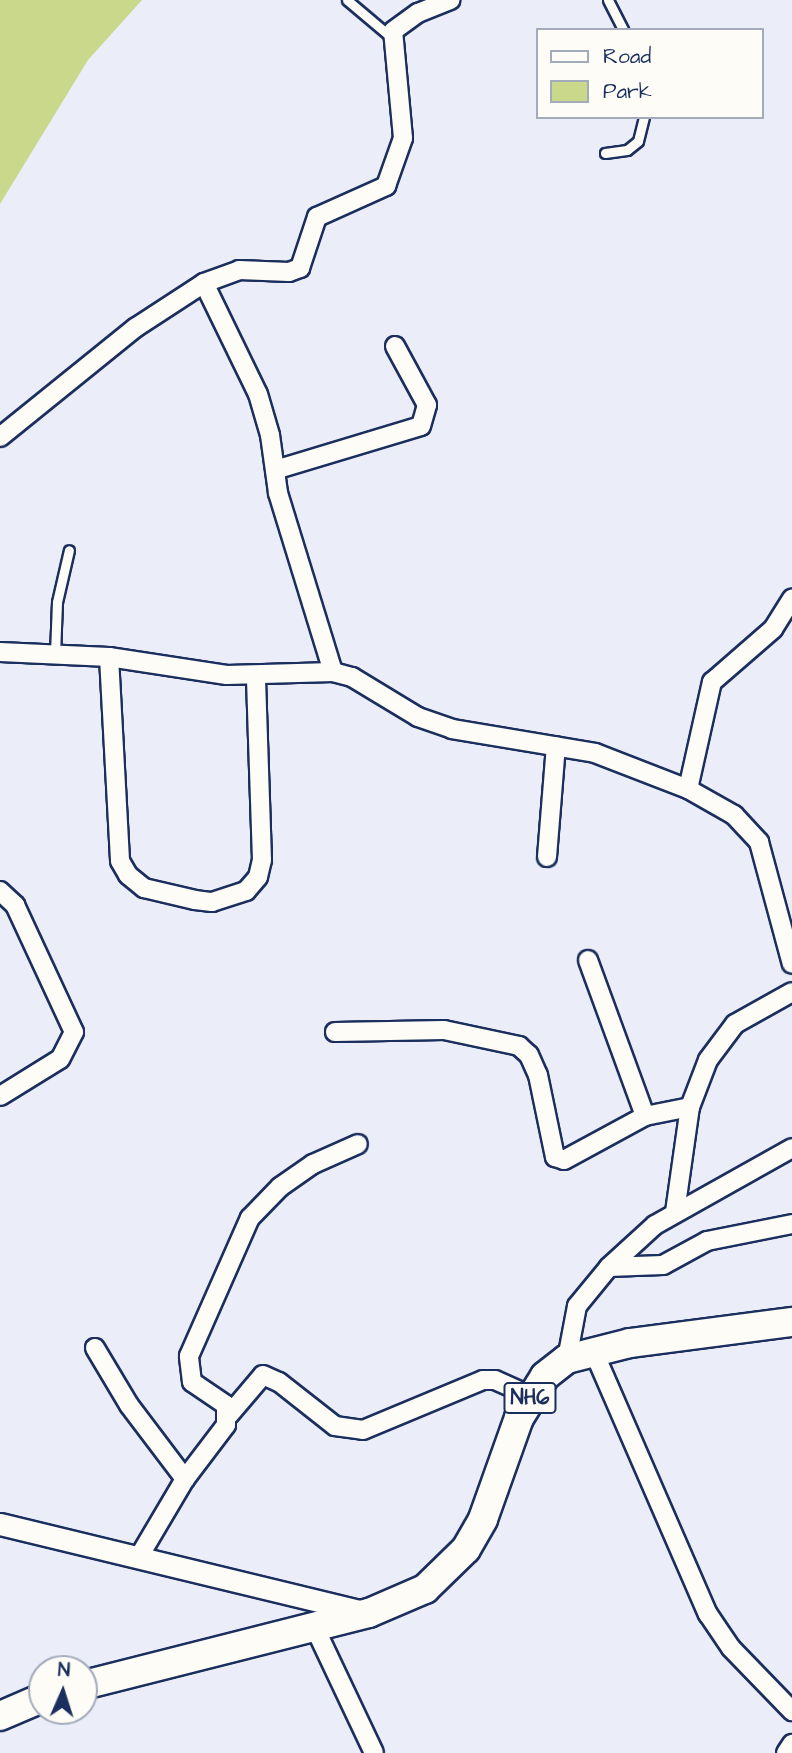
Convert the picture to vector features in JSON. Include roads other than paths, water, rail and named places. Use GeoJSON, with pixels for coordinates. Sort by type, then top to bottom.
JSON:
{"type":"FeatureCollection","features":[{"type":"Feature","properties":{"kind":"highway"},"geometry":{"type":"LineString","coordinates":[[580,1355],[792,1322]]}},
{"type":"Feature","properties":{"kind":"highway","name":"NH6"},"geometry":{"type":"LineString","coordinates":[[98,1681],[369,1613],[425,1589],[466,1549],[531,1396],[545,1376],[580,1355]]}},
{"type":"Feature","properties":{"kind":"highway"},"geometry":{"type":"LineString","coordinates":[[1,1715],[28,1704]]}},
{"type":"Feature","properties":{"kind":"street"},"geometry":{"type":"LineString","coordinates":[[0,437],[54,399],[135,328],[204,283],[239,270],[295,270],[304,264],[317,217],[386,186],[403,138],[391,37],[397,26],[418,13],[450,0]]}},
{"type":"Feature","properties":{"kind":"street"},"geometry":{"type":"LineString","coordinates":[[204,283],[258,394],[275,470],[333,672]]}},
{"type":"Feature","properties":{"kind":"street"},"geometry":{"type":"LineString","coordinates":[[275,470],[421,426],[426,416],[425,398],[395,346]]}},
{"type":"Feature","properties":{"kind":"street"},"geometry":{"type":"LineString","coordinates":[[688,789],[712,682],[773,629],[792,598]]}},
{"type":"Feature","properties":{"kind":"street"},"geometry":{"type":"LineString","coordinates":[[0,652],[110,657],[227,675],[333,672],[352,677],[418,717],[452,729],[595,753],[688,789],[734,815],[759,842],[792,964]]}},
{"type":"Feature","properties":{"kind":"street"},"geometry":{"type":"LineString","coordinates":[[110,657],[120,860],[128,875],[144,888],[212,902],[246,891],[258,877],[262,860],[256,674]]}},
{"type":"Feature","properties":{"kind":"street"},"geometry":{"type":"LineString","coordinates":[[547,857],[556,746]]}},
{"type":"Feature","properties":{"kind":"street"},"geometry":{"type":"LineString","coordinates":[[0,891],[15,905],[74,1032],[60,1059],[0,1096]]}},
{"type":"Feature","properties":{"kind":"street"},"geometry":{"type":"LineString","coordinates":[[587,960],[645,1116]]}},
{"type":"Feature","properties":{"kind":"street"},"geometry":{"type":"LineString","coordinates":[[675,1212],[691,1107],[708,1060],[721,1039],[735,1024],[792,992]]}},
{"type":"Feature","properties":{"kind":"street"},"geometry":{"type":"LineString","coordinates":[[335,1032],[444,1030],[519,1045],[530,1055],[538,1075],[555,1157],[564,1160],[645,1116],[691,1107]]}},
{"type":"Feature","properties":{"kind":"street"},"geometry":{"type":"LineString","coordinates":[[229,1415],[226,1405],[192,1382],[189,1356],[250,1218],[266,1198],[291,1179],[358,1144]]}},
{"type":"Feature","properties":{"kind":"street"},"geometry":{"type":"LineString","coordinates":[[792,1148],[675,1212],[610,1267],[577,1307],[580,1355],[708,1614],[731,1648],[792,1711]]}},
{"type":"Feature","properties":{"kind":"street"},"geometry":{"type":"LineString","coordinates":[[610,1267],[663,1265],[707,1241],[792,1224]]}},
{"type":"Feature","properties":{"kind":"street"},"geometry":{"type":"LineString","coordinates":[[95,1348],[129,1405],[185,1479]]}},
{"type":"Feature","properties":{"kind":"street"},"geometry":{"type":"LineString","coordinates":[[140,1555],[185,1479],[229,1415],[263,1375],[279,1382],[335,1426],[363,1430],[483,1380],[495,1380],[531,1396]]}},
{"type":"Feature","properties":{"kind":"street"},"geometry":{"type":"LineString","coordinates":[[0,1524],[140,1555],[369,1613]]}},
{"type":"Feature","properties":{"kind":"street"},"geometry":{"type":"LineString","coordinates":[[314,1626],[374,1753]]}},
{"type":"Feature","properties":{"kind":"street"},"geometry":{"type":"LineString","coordinates":[[786,1753],[792,1744]]}},
{"type":"Feature","properties":{"kind":"lane"},"geometry":{"type":"LineString","coordinates":[[347,0],[391,37]]}},
{"type":"Feature","properties":{"kind":"lane"},"geometry":{"type":"LineString","coordinates":[[608,0],[622,28]]}},
{"type":"Feature","properties":{"kind":"lane"},"geometry":{"type":"LineString","coordinates":[[605,153],[627,150],[638,141],[644,119]]}},
{"type":"Feature","properties":{"kind":"lane"},"geometry":{"type":"LineString","coordinates":[[55,654],[57,602],[69,550]]}}]}
